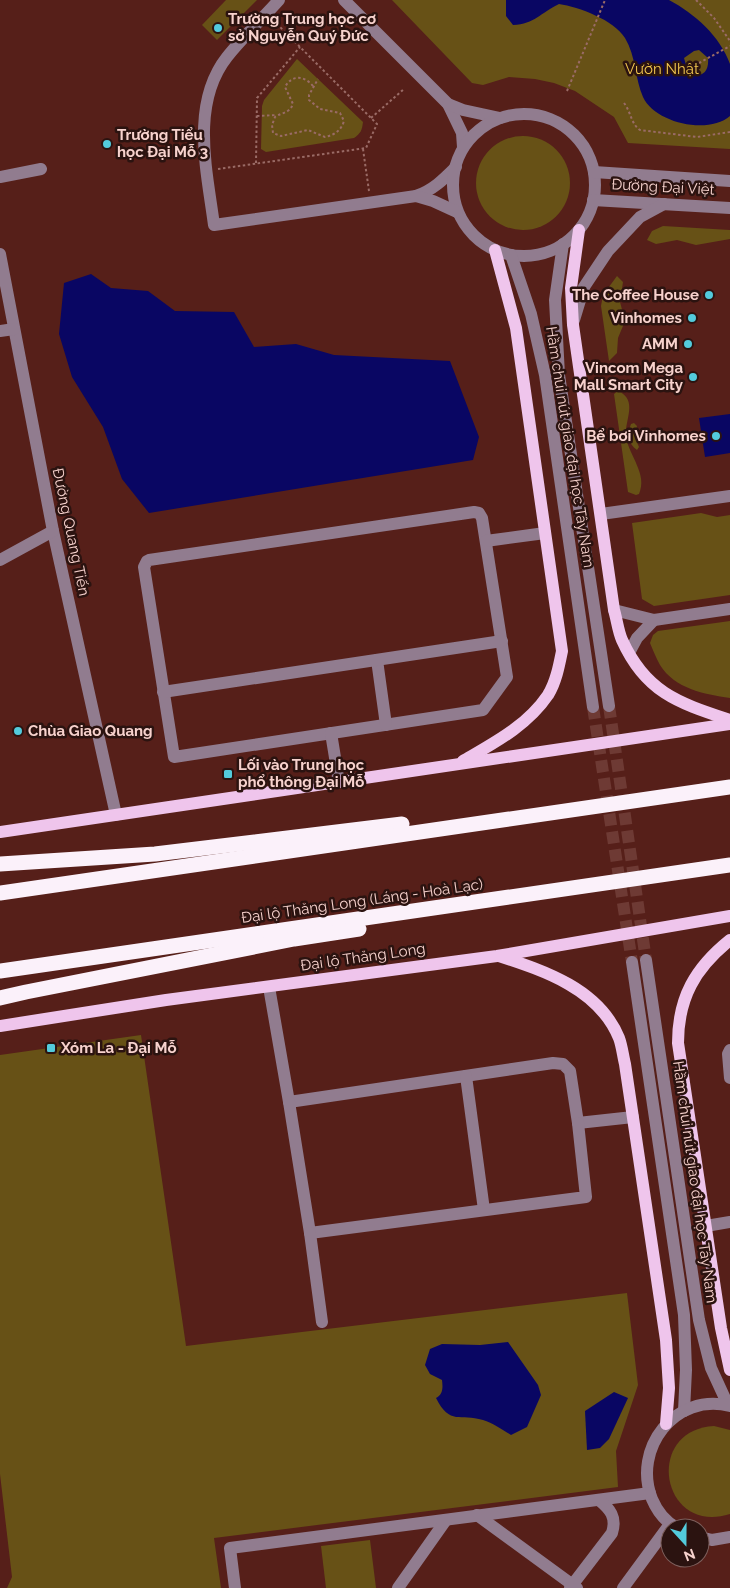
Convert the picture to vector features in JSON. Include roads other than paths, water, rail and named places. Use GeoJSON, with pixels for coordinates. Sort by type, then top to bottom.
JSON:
{"type":"FeatureCollection","features":[{"type":"Feature","properties":{"kind":"highway"},"geometry":{"type":"LineString","coordinates":[[688,793],[730,781]]}},
{"type":"Feature","properties":{"kind":"highway"},"geometry":{"type":"LineString","coordinates":[[0,893],[730,787]]}},
{"type":"Feature","properties":{"kind":"highway"},"geometry":{"type":"LineString","coordinates":[[0,864],[156,854],[406,824],[563,811]]}},
{"type":"Feature","properties":{"kind":"highway","name":"Đại lộ Thăng Long (Láng - Hoà Lạc)"},"geometry":{"type":"LineString","coordinates":[[0,971],[730,865]]}},
{"type":"Feature","properties":{"kind":"highway"},"geometry":{"type":"LineString","coordinates":[[0,998],[294,939],[444,917],[532,894]]}},
{"type":"Feature","properties":{"kind":"main road"},"geometry":{"type":"LineString","coordinates":[[579,230],[571,288],[573,325],[602,514],[614,610],[622,639],[648,682],[667,695],[730,722]]}},
{"type":"Feature","properties":{"kind":"main road"},"geometry":{"type":"LineString","coordinates":[[458,765],[515,730],[534,712],[548,694],[557,672],[562,651],[516,328],[495,250]]}},
{"type":"Feature","properties":{"kind":"main road"},"geometry":{"type":"LineString","coordinates":[[0,832],[458,765],[730,722]]}},
{"type":"Feature","properties":{"kind":"main road","name":"Đại lộ Thăng Long"},"geometry":{"type":"LineString","coordinates":[[0,1026],[166,1000],[497,956],[730,916]]}},
{"type":"Feature","properties":{"kind":"main road"},"geometry":{"type":"LineString","coordinates":[[730,940],[703,965],[692,980],[685,996],[678,1028],[678,1043],[721,1328],[730,1370]]}},
{"type":"Feature","properties":{"kind":"main road"},"geometry":{"type":"LineString","coordinates":[[497,956],[532,967],[562,980],[586,996],[604,1013],[619,1039],[625,1064],[666,1340],[669,1388],[666,1424]]}},
{"type":"Feature","properties":{"kind":"street"},"geometry":{"type":"LineString","coordinates":[[279,0],[226,58],[218,71],[205,109],[204,144],[214,225],[416,196],[426,193],[437,186],[456,167]]}},
{"type":"Feature","properties":{"kind":"street"},"geometry":{"type":"LineString","coordinates":[[344,0],[448,104],[462,133],[463,147]]}},
{"type":"Feature","properties":{"kind":"street"},"geometry":{"type":"LineString","coordinates":[[448,104],[464,110],[500,118]]}},
{"type":"Feature","properties":{"kind":"street"},"geometry":{"type":"LineString","coordinates":[[533,114],[554,120],[573,133],[587,151],[594,172],[595,186],[588,216],[579,230],[563,244],[546,252],[529,255],[511,254],[495,250],[476,238],[457,212],[452,193],[453,177],[463,147],[471,136],[489,123],[500,118],[510,115],[533,114]]}},
{"type":"Feature","properties":{"kind":"street"},"geometry":{"type":"LineString","coordinates":[[0,177],[41,169]]}},
{"type":"Feature","properties":{"kind":"street","name":"Đường Đại Việt"},"geometry":{"type":"LineString","coordinates":[[594,172],[730,180]]}},
{"type":"Feature","properties":{"kind":"street"},"geometry":{"type":"LineString","coordinates":[[416,196],[433,201],[457,212]]}},
{"type":"Feature","properties":{"kind":"street","name":"Đường Đại Việt"},"geometry":{"type":"LineString","coordinates":[[593,200],[730,208]]}},
{"type":"Feature","properties":{"kind":"street"},"geometry":{"type":"LineString","coordinates":[[573,325],[584,287],[608,251],[640,217],[664,204]]}},
{"type":"Feature","properties":{"kind":"street","name":"Hầm chui nút giao đại học Tây Nam"},"geometry":{"type":"LineString","coordinates":[[563,244],[555,300],[559,375],[609,706]]}},
{"type":"Feature","properties":{"kind":"street","name":"Đường Quang Tiến"},"geometry":{"type":"LineString","coordinates":[[0,254],[53,531],[116,815]]}},
{"type":"Feature","properties":{"kind":"street","name":"Hầm chui nút giao đại học Tây Nam"},"geometry":{"type":"LineString","coordinates":[[511,254],[531,314],[545,375],[593,707]]}},
{"type":"Feature","properties":{"kind":"street"},"geometry":{"type":"LineString","coordinates":[[0,331],[14,329]]}},
{"type":"Feature","properties":{"kind":"street"},"geometry":{"type":"LineString","coordinates":[[602,514],[730,496]]}},
{"type":"Feature","properties":{"kind":"street"},"geometry":{"type":"LineString","coordinates":[[474,512],[481,515],[486,541],[507,677],[483,710],[174,757],[144,567],[150,560],[474,512]]}},
{"type":"Feature","properties":{"kind":"street"},"geometry":{"type":"LineString","coordinates":[[0,560],[53,531]]}},
{"type":"Feature","properties":{"kind":"street"},"geometry":{"type":"LineString","coordinates":[[486,541],[545,533]]}},
{"type":"Feature","properties":{"kind":"street"},"geometry":{"type":"LineString","coordinates":[[614,610],[654,620],[730,609]]}},
{"type":"Feature","properties":{"kind":"street"},"geometry":{"type":"LineString","coordinates":[[629,653],[637,638],[654,620]]}},
{"type":"Feature","properties":{"kind":"street"},"geometry":{"type":"LineString","coordinates":[[163,692],[502,641]]}},
{"type":"Feature","properties":{"kind":"street"},"geometry":{"type":"LineString","coordinates":[[377,660],[386,725]]}},
{"type":"Feature","properties":{"kind":"street"},"geometry":{"type":"LineString","coordinates":[[331,733],[339,782]]}},
{"type":"Feature","properties":{"kind":"street","name":"Hầm chui nút giao đại học Tây Nam"},"geometry":{"type":"LineString","coordinates":[[646,960],[699,1320],[711,1368],[729,1406]]}},
{"type":"Feature","properties":{"kind":"street","name":"Hầm chui nút giao đại học Tây Nam"},"geometry":{"type":"LineString","coordinates":[[632,962],[684,1315],[686,1370],[684,1411]]}},
{"type":"Feature","properties":{"kind":"street"},"geometry":{"type":"LineString","coordinates":[[269,986],[310,1233],[322,1322]]}},
{"type":"Feature","properties":{"kind":"street"},"geometry":{"type":"LineString","coordinates":[[730,1050],[728,1054],[730,1078]]}},
{"type":"Feature","properties":{"kind":"street"},"geometry":{"type":"LineString","coordinates":[[289,1102],[553,1063],[563,1064],[570,1071],[586,1197],[310,1233]]}},
{"type":"Feature","properties":{"kind":"street"},"geometry":{"type":"LineString","coordinates":[[466,1076],[484,1210]]}},
{"type":"Feature","properties":{"kind":"street"},"geometry":{"type":"LineString","coordinates":[[578,1123],[633,1117]]}},
{"type":"Feature","properties":{"kind":"street"},"geometry":{"type":"LineString","coordinates":[[706,1226],[730,1222]]}},
{"type":"Feature","properties":{"kind":"street"},"geometry":{"type":"LineString","coordinates":[[666,1518],[656,1507],[647,1486],[646,1464],[653,1443],[666,1424],[684,1411],[705,1404],[729,1406]]}},
{"type":"Feature","properties":{"kind":"street"},"geometry":{"type":"LineString","coordinates":[[235,1588],[230,1548],[650,1493]]}},
{"type":"Feature","properties":{"kind":"street"},"geometry":{"type":"LineString","coordinates":[[477,1516],[573,1587],[612,1533],[614,1518],[610,1510],[599,1500]]}},
{"type":"Feature","properties":{"kind":"street"},"geometry":{"type":"LineString","coordinates":[[398,1588],[446,1520]]}},
{"type":"Feature","properties":{"kind":"street"},"geometry":{"type":"LineString","coordinates":[[710,1540],[730,1537]]}},
{"type":"Feature","properties":{"kind":"street"},"geometry":{"type":"LineString","coordinates":[[623,1588],[660,1543]]}},
{"type":"Feature","properties":{"kind":"tunnel"},"geometry":{"type":"LineString","coordinates":[[609,706],[646,960]]}},
{"type":"Feature","properties":{"kind":"tunnel"},"geometry":{"type":"LineString","coordinates":[[593,707],[632,962]]}},
{"type":"Feature","properties":{"kind":"place","name":"Trường Trung học cơ sở Nguyễn Quý Đức"},"geometry":{"type":"Point","coordinates":[218,28]}},
{"type":"Feature","properties":{"kind":"place","name":"Trường Tiểu học Đại Mỗ 3"},"geometry":{"type":"Point","coordinates":[107,144]}},
{"type":"Feature","properties":{"kind":"place","name":"The Coffee House"},"geometry":{"type":"Point","coordinates":[709,295]}},
{"type":"Feature","properties":{"kind":"place","name":"Vinhomes"},"geometry":{"type":"Point","coordinates":[692,318]}},
{"type":"Feature","properties":{"kind":"place","name":"AMM"},"geometry":{"type":"Point","coordinates":[688,344]}},
{"type":"Feature","properties":{"kind":"place","name":"Vincom Mega Mall Smart City"},"geometry":{"type":"Point","coordinates":[693,377]}},
{"type":"Feature","properties":{"kind":"place","name":"Bể bơi Vinhomes"},"geometry":{"type":"Point","coordinates":[716,436]}},
{"type":"Feature","properties":{"kind":"place","name":"Chùa Giao Quang"},"geometry":{"type":"Point","coordinates":[18,731]}},
{"type":"Feature","properties":{"kind":"place","name":"Lối vào Trung học phổ thông Đại Mỗ"},"geometry":{"type":"Point","coordinates":[228,774]}},
{"type":"Feature","properties":{"kind":"place","name":"Xóm La - Đại Mỗ"},"geometry":{"type":"Point","coordinates":[51,1048]}},
{"type":"Feature","properties":{"kind":"park label","name":"Vườn Nhật"},"geometry":{"type":"Point","coordinates":[662,69]}}]}
